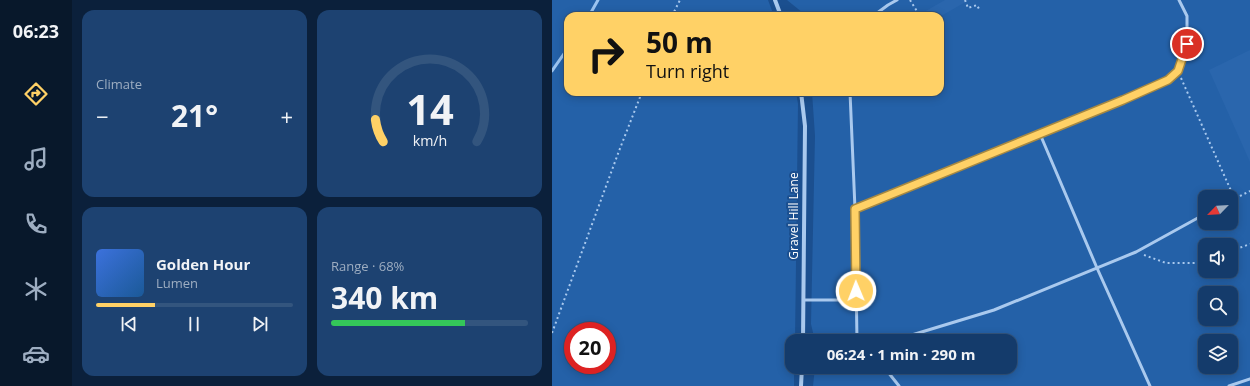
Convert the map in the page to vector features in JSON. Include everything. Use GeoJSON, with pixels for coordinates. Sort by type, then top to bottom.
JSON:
{"type":"FeatureCollection","features":[{"type":"Feature","properties":{"kind":"street"},"geometry":{"type":"LineString","coordinates":[[775,0],[780,12]]}},
{"type":"Feature","properties":{"kind":"street","name":"Gravel Hill Lane"},"geometry":{"type":"LineString","coordinates":[[801,96],[805,126],[803,334]]}},
{"type":"Feature","properties":{"kind":"street"},"geometry":{"type":"LineString","coordinates":[[801,386],[802,374]]}},
{"type":"Feature","properties":{"kind":"lane"},"geometry":{"type":"LineString","coordinates":[[878,12],[897,0]]}},
{"type":"Feature","properties":{"kind":"lane"},"geometry":{"type":"LineString","coordinates":[[855,209],[1168,80],[1178,71],[1187,44],[1187,16],[1179,0]]}},
{"type":"Feature","properties":{"kind":"lane"},"geometry":{"type":"LineString","coordinates":[[850,96],[855,209],[857,334]]}},
{"type":"Feature","properties":{"kind":"lane"},"geometry":{"type":"LineString","coordinates":[[1040,134],[1097,268],[1150,386]]}},
{"type":"Feature","properties":{"kind":"lane"},"geometry":{"type":"LineString","coordinates":[[915,334],[994,310],[1136,252],[1198,218]]}},
{"type":"Feature","properties":{"kind":"lane"},"geometry":{"type":"LineString","coordinates":[[804,300],[856,300]]}},
{"type":"Feature","properties":{"kind":"lane"},"geometry":{"type":"LineString","coordinates":[[890,374],[899,386]]}},
{"type":"Feature","properties":{"kind":"lane"},"geometry":{"type":"LineString","coordinates":[[1229,386],[1250,379]]}},
{"type":"Feature","properties":{"kind":"path"},"geometry":{"type":"LineString","coordinates":[[674,12],[680,0]]}},
{"type":"Feature","properties":{"kind":"path"},"geometry":{"type":"LineString","coordinates":[[910,0],[918,12]]}},
{"type":"Feature","properties":{"kind":"path"},"geometry":{"type":"LineString","coordinates":[[965,0],[968,8],[977,5],[979,9]]}},
{"type":"Feature","properties":{"kind":"path"},"geometry":{"type":"LineString","coordinates":[[1178,71],[1229,190]]}},
{"type":"Feature","properties":{"kind":"path"},"geometry":{"type":"LineString","coordinates":[[552,333],[640,96]]}},
{"type":"Feature","properties":{"kind":"path"},"geometry":{"type":"LineString","coordinates":[[1238,196],[1250,190]]}},
{"type":"Feature","properties":{"kind":"path"},"geometry":{"type":"LineString","coordinates":[[1238,248],[1250,244]]}},
{"type":"Feature","properties":{"kind":"path"},"geometry":{"type":"LineString","coordinates":[[1136,252],[1166,263],[1198,263]]}},
{"type":"Feature","properties":{"kind":"shaded area"},"geometry":{"type":"Polygon","coordinates":[[[552,0],[768,0],[772,12],[564,12],[564,96],[797,96],[798,104],[795,334],[785,334],[785,374],[794,374],[794,386],[552,386],[552,0]]]}},
{"type":"Feature","properties":{"kind":"shaded area"},"geometry":{"type":"Polygon","coordinates":[[[787,0],[1250,0],[1250,386],[813,386],[814,374],[1017,374],[1017,334],[813,334],[811,324],[815,136],[812,96],[944,96],[944,12],[802,12],[787,0]]]}},
{"type":"Feature","properties":{"kind":"building"},"geometry":{"type":"Polygon","coordinates":[[[945,0],[969,0],[944,14],[944,12],[924,12],[945,0]]]}},
{"type":"Feature","properties":{"kind":"building"},"geometry":{"type":"Polygon","coordinates":[[[1250,50],[1250,162],[1209,70],[1250,50]]]}},
{"type":"Feature","properties":{"kind":"waterway"},"geometry":{"type":"LineString","coordinates":[[591,12],[598,0]]}},
{"type":"Feature","properties":{"kind":"waterway"},"geometry":{"type":"LineString","coordinates":[[552,71],[564,54]]}},
{"type":"Feature","properties":{"kind":"route"},"geometry":{"type":"LineString","coordinates":[[856,291],[855,209],[1123,100],[1168,80],[1178,71],[1187,44]]}}]}
